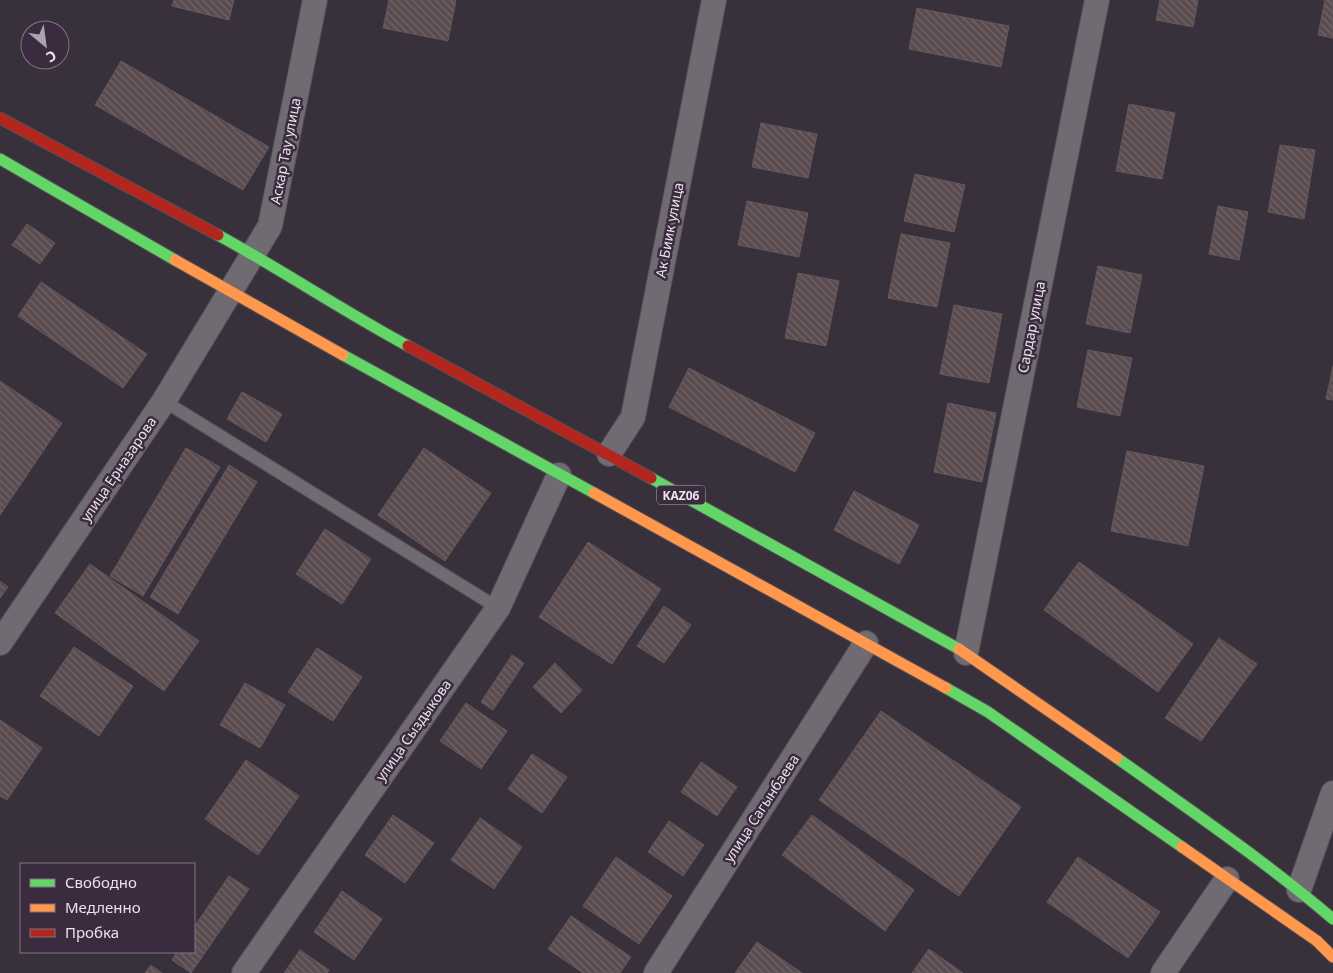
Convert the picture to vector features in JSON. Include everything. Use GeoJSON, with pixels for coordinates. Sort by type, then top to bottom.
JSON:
{"type":"FeatureCollection","features":[{"type":"Feature","properties":{"kind":"highway","name":"KАZ06"},"geometry":{"type":"LineString","coordinates":[[0,118],[254,254],[374,328],[609,454],[966,653],[1193,811],[1299,890],[1333,919]]}},
{"type":"Feature","properties":{"kind":"highway"},"geometry":{"type":"LineString","coordinates":[[0,159],[268,314],[988,712],[1317,941],[1333,957]]}},
{"type":"Feature","properties":{"kind":"street","name":"Аскар Тау улица"},"geometry":{"type":"LineString","coordinates":[[230,291],[270,226],[315,0]]}},
{"type":"Feature","properties":{"kind":"street","name":"Ак Биик улица"},"geometry":{"type":"LineString","coordinates":[[609,454],[633,417],[714,0]]}},
{"type":"Feature","properties":{"kind":"street","name":"Сардар улица"},"geometry":{"type":"LineString","coordinates":[[966,653],[1096,0]]}},
{"type":"Feature","properties":{"kind":"street","name":"улица Ерназарова"},"geometry":{"type":"LineString","coordinates":[[0,643],[164,401],[230,291]]}},
{"type":"Feature","properties":{"kind":"street","name":"улица Сыздыкова"},"geometry":{"type":"LineString","coordinates":[[244,973],[498,608],[559,475]]}},
{"type":"Feature","properties":{"kind":"street","name":"улица Сагынбаева"},"geometry":{"type":"LineString","coordinates":[[656,973],[866,643]]}},
{"type":"Feature","properties":{"kind":"street"},"geometry":{"type":"LineString","coordinates":[[1299,890],[1333,793]]}},
{"type":"Feature","properties":{"kind":"street"},"geometry":{"type":"LineString","coordinates":[[1162,973],[1228,879]]}},
{"type":"Feature","properties":{"kind":"lane"},"geometry":{"type":"LineString","coordinates":[[164,401],[498,608]]}},
{"type":"Feature","properties":{"kind":"building"},"geometry":{"type":"Polygon","coordinates":[[[174,0],[234,0],[229,20],[172,6],[174,0]]]}},
{"type":"Feature","properties":{"kind":"building"},"geometry":{"type":"Polygon","coordinates":[[[389,0],[456,0],[448,41],[383,28],[389,0]]]}},
{"type":"Feature","properties":{"kind":"building"},"geometry":{"type":"Polygon","coordinates":[[[1160,0],[1198,0],[1193,27],[1156,20],[1160,0]]]}},
{"type":"Feature","properties":{"kind":"building"},"geometry":{"type":"Polygon","coordinates":[[[1325,0],[1333,0],[1333,38],[1318,35],[1325,0]]]}},
{"type":"Feature","properties":{"kind":"building"},"geometry":{"type":"Polygon","coordinates":[[[917,8],[1009,26],[1001,67],[909,49],[917,8]]]}},
{"type":"Feature","properties":{"kind":"building"},"geometry":{"type":"Polygon","coordinates":[[[121,61],[269,147],[243,190],[95,105],[121,61]]]}},
{"type":"Feature","properties":{"kind":"building"},"geometry":{"type":"Polygon","coordinates":[[[1129,104],[1175,113],[1162,179],[1116,171],[1129,104]]]}},
{"type":"Feature","properties":{"kind":"building"},"geometry":{"type":"Polygon","coordinates":[[[761,123],[817,134],[808,178],[752,167],[761,123]]]}},
{"type":"Feature","properties":{"kind":"building"},"geometry":{"type":"Polygon","coordinates":[[[1280,145],[1315,150],[1304,219],[1268,212],[1280,145]]]}},
{"type":"Feature","properties":{"kind":"building"},"geometry":{"type":"Polygon","coordinates":[[[915,174],[965,185],[954,232],[904,221],[915,174]]]}},
{"type":"Feature","properties":{"kind":"building"},"geometry":{"type":"Polygon","coordinates":[[[747,201],[808,213],[799,257],[738,245],[747,201]]]}},
{"type":"Feature","properties":{"kind":"building"},"geometry":{"type":"Polygon","coordinates":[[[1218,206],[1248,212],[1239,260],[1209,254],[1218,206]]]}},
{"type":"Feature","properties":{"kind":"building"},"geometry":{"type":"Polygon","coordinates":[[[27,224],[55,243],[40,264],[12,245],[27,224]]]}},
{"type":"Feature","properties":{"kind":"building"},"geometry":{"type":"Polygon","coordinates":[[[901,234],[950,243],[937,307],[888,298],[901,234]]]}},
{"type":"Feature","properties":{"kind":"building"},"geometry":{"type":"Polygon","coordinates":[[[1098,266],[1142,275],[1130,333],[1086,324],[1098,266]]]}},
{"type":"Feature","properties":{"kind":"building"},"geometry":{"type":"Polygon","coordinates":[[[798,273],[839,281],[826,346],[785,338],[798,273]]]}},
{"type":"Feature","properties":{"kind":"building"},"geometry":{"type":"Polygon","coordinates":[[[41,282],[147,354],[123,388],[18,316],[41,282]]]}},
{"type":"Feature","properties":{"kind":"building"},"geometry":{"type":"Polygon","coordinates":[[[954,305],[1002,314],[989,383],[940,374],[954,305]]]}},
{"type":"Feature","properties":{"kind":"building"},"geometry":{"type":"Polygon","coordinates":[[[1088,350],[1132,358],[1120,416],[1077,407],[1088,350]]]}},
{"type":"Feature","properties":{"kind":"building"},"geometry":{"type":"Polygon","coordinates":[[[1333,366],[1333,400],[1326,399],[1333,366]]]}},
{"type":"Feature","properties":{"kind":"building"},"geometry":{"type":"Polygon","coordinates":[[[689,368],[815,433],[795,472],[669,407],[689,368]]]}},
{"type":"Feature","properties":{"kind":"building"},"geometry":{"type":"Polygon","coordinates":[[[0,381],[62,423],[0,515],[0,381]]]}},
{"type":"Feature","properties":{"kind":"building"},"geometry":{"type":"Polygon","coordinates":[[[242,392],[282,414],[266,442],[227,419],[242,392]]]}},
{"type":"Feature","properties":{"kind":"building"},"geometry":{"type":"Polygon","coordinates":[[[948,403],[996,413],[982,482],[934,472],[948,403]]]}},
{"type":"Feature","properties":{"kind":"building"},"geometry":{"type":"Polygon","coordinates":[[[186,448],[220,467],[143,596],[110,576],[186,448]]]}},
{"type":"Feature","properties":{"kind":"building"},"geometry":{"type":"Polygon","coordinates":[[[424,448],[491,493],[445,561],[378,515],[424,448]]]}},
{"type":"Feature","properties":{"kind":"building"},"geometry":{"type":"Polygon","coordinates":[[[1127,451],[1204,466],[1188,546],[1111,531],[1127,451]]]}},
{"type":"Feature","properties":{"kind":"building"},"geometry":{"type":"Polygon","coordinates":[[[229,465],[257,482],[178,614],[150,597],[229,465]]]}},
{"type":"Feature","properties":{"kind":"building"},"geometry":{"type":"Polygon","coordinates":[[[854,491],[919,525],[899,564],[834,530],[854,491]]]}},
{"type":"Feature","properties":{"kind":"building"},"geometry":{"type":"Polygon","coordinates":[[[325,529],[371,559],[342,604],[296,574],[325,529]]]}},
{"type":"Feature","properties":{"kind":"building"},"geometry":{"type":"Polygon","coordinates":[[[588,542],[661,589],[612,664],[539,617],[588,542]]]}},
{"type":"Feature","properties":{"kind":"building"},"geometry":{"type":"Polygon","coordinates":[[[1079,562],[1193,644],[1158,692],[1044,610],[1079,562]]]}},
{"type":"Feature","properties":{"kind":"building"},"geometry":{"type":"Polygon","coordinates":[[[90,564],[199,641],[164,691],[55,613],[90,564]]]}},
{"type":"Feature","properties":{"kind":"building"},"geometry":{"type":"Polygon","coordinates":[[[0,581],[8,587],[0,598],[0,581]]]}},
{"type":"Feature","properties":{"kind":"building"},"geometry":{"type":"Polygon","coordinates":[[[664,606],[691,625],[664,663],[637,646],[664,606]]]}},
{"type":"Feature","properties":{"kind":"building"},"geometry":{"type":"Polygon","coordinates":[[[1219,638],[1257,664],[1201,741],[1165,718],[1219,638]]]}},
{"type":"Feature","properties":{"kind":"building"},"geometry":{"type":"Polygon","coordinates":[[[74,647],[133,686],[99,736],[40,696],[74,647]]]}},
{"type":"Feature","properties":{"kind":"building"},"geometry":{"type":"Polygon","coordinates":[[[317,648],[362,677],[333,721],[288,692],[317,648]]]}},
{"type":"Feature","properties":{"kind":"building"},"geometry":{"type":"Polygon","coordinates":[[[512,655],[524,663],[493,710],[481,702],[512,655]]]}},
{"type":"Feature","properties":{"kind":"building"},"geometry":{"type":"Polygon","coordinates":[[[555,663],[582,690],[561,713],[533,687],[555,663]]]}},
{"type":"Feature","properties":{"kind":"building"},"geometry":{"type":"Polygon","coordinates":[[[245,683],[285,705],[260,748],[220,725],[245,683]]]}},
{"type":"Feature","properties":{"kind":"building"},"geometry":{"type":"Polygon","coordinates":[[[466,703],[507,731],[481,769],[440,741],[466,703]]]}},
{"type":"Feature","properties":{"kind":"building"},"geometry":{"type":"Polygon","coordinates":[[[881,711],[1021,807],[959,896],[819,800],[881,711]]]}},
{"type":"Feature","properties":{"kind":"building"},"geometry":{"type":"Polygon","coordinates":[[[0,720],[42,748],[7,800],[0,796],[0,720]]]}},
{"type":"Feature","properties":{"kind":"building"},"geometry":{"type":"Polygon","coordinates":[[[532,754],[567,777],[542,813],[508,789],[532,754]]]}},
{"type":"Feature","properties":{"kind":"building"},"geometry":{"type":"Polygon","coordinates":[[[246,760],[299,796],[258,855],[205,819],[246,760]]]}},
{"type":"Feature","properties":{"kind":"building"},"geometry":{"type":"Polygon","coordinates":[[[701,762],[737,787],[717,816],[681,792],[701,762]]]}},
{"type":"Feature","properties":{"kind":"building"},"geometry":{"type":"Polygon","coordinates":[[[393,815],[434,843],[405,883],[365,855],[393,815]]]}},
{"type":"Feature","properties":{"kind":"building"},"geometry":{"type":"Polygon","coordinates":[[[812,815],[914,890],[885,931],[782,855],[812,815]]]}},
{"type":"Feature","properties":{"kind":"building"},"geometry":{"type":"Polygon","coordinates":[[[480,818],[522,847],[494,889],[451,860],[480,818]]]}},
{"type":"Feature","properties":{"kind":"building"},"geometry":{"type":"Polygon","coordinates":[[[669,821],[704,845],[683,876],[648,852],[669,821]]]}},
{"type":"Feature","properties":{"kind":"building"},"geometry":{"type":"Polygon","coordinates":[[[616,857],[672,896],[639,944],[583,906],[616,857]]]}},
{"type":"Feature","properties":{"kind":"building"},"geometry":{"type":"Polygon","coordinates":[[[1078,857],[1160,912],[1128,958],[1047,902],[1078,857]]]}},
{"type":"Feature","properties":{"kind":"building"},"geometry":{"type":"Polygon","coordinates":[[[229,876],[249,889],[191,973],[172,960],[176,953],[195,953],[195,926],[229,876]]]}},
{"type":"Feature","properties":{"kind":"building"},"geometry":{"type":"Polygon","coordinates":[[[342,891],[382,919],[354,960],[314,932],[342,891]]]}},
{"type":"Feature","properties":{"kind":"building"},"geometry":{"type":"Polygon","coordinates":[[[571,916],[631,957],[620,973],[583,973],[548,949],[571,916]]]}},
{"type":"Feature","properties":{"kind":"building"},"geometry":{"type":"Polygon","coordinates":[[[757,942],[802,973],[735,973],[757,942]]]}},
{"type":"Feature","properties":{"kind":"building"},"geometry":{"type":"Polygon","coordinates":[[[929,949],[963,973],[912,973],[929,949]]]}},
{"type":"Feature","properties":{"kind":"building"},"geometry":{"type":"Polygon","coordinates":[[[300,950],[329,970],[327,973],[284,973],[300,950]]]}},
{"type":"Feature","properties":{"kind":"building"},"geometry":{"type":"Polygon","coordinates":[[[151,965],[162,973],[145,973],[151,965]]]}},
{"type":"Feature","properties":{"kind":"traffic: fast"},"geometry":{"type":"LineString","coordinates":[[0,159],[175,260]]}},
{"type":"Feature","properties":{"kind":"traffic: fast"},"geometry":{"type":"LineString","coordinates":[[218,235],[408,346]]}},
{"type":"Feature","properties":{"kind":"traffic: fast"},"geometry":{"type":"LineString","coordinates":[[343,355],[594,493]]}},
{"type":"Feature","properties":{"kind":"traffic: fast"},"geometry":{"type":"LineString","coordinates":[[651,478],[959,649]]}},
{"type":"Feature","properties":{"kind":"traffic: fast"},"geometry":{"type":"LineString","coordinates":[[946,688],[988,712],[1182,847]]}},
{"type":"Feature","properties":{"kind":"traffic: fast"},"geometry":{"type":"LineString","coordinates":[[1117,758],[1254,856],[1333,919]]}},
{"type":"Feature","properties":{"kind":"traffic: slow"},"geometry":{"type":"LineString","coordinates":[[175,260],[343,355]]}},
{"type":"Feature","properties":{"kind":"traffic: slow"},"geometry":{"type":"LineString","coordinates":[[594,493],[946,688]]}},
{"type":"Feature","properties":{"kind":"traffic: slow"},"geometry":{"type":"LineString","coordinates":[[959,649],[1117,758]]}},
{"type":"Feature","properties":{"kind":"traffic: slow"},"geometry":{"type":"LineString","coordinates":[[1182,847],[1317,941],[1333,957]]}},
{"type":"Feature","properties":{"kind":"traffic: jam"},"geometry":{"type":"LineString","coordinates":[[0,118],[218,235]]}},
{"type":"Feature","properties":{"kind":"traffic: jam"},"geometry":{"type":"LineString","coordinates":[[408,346],[651,478]]}}]}
